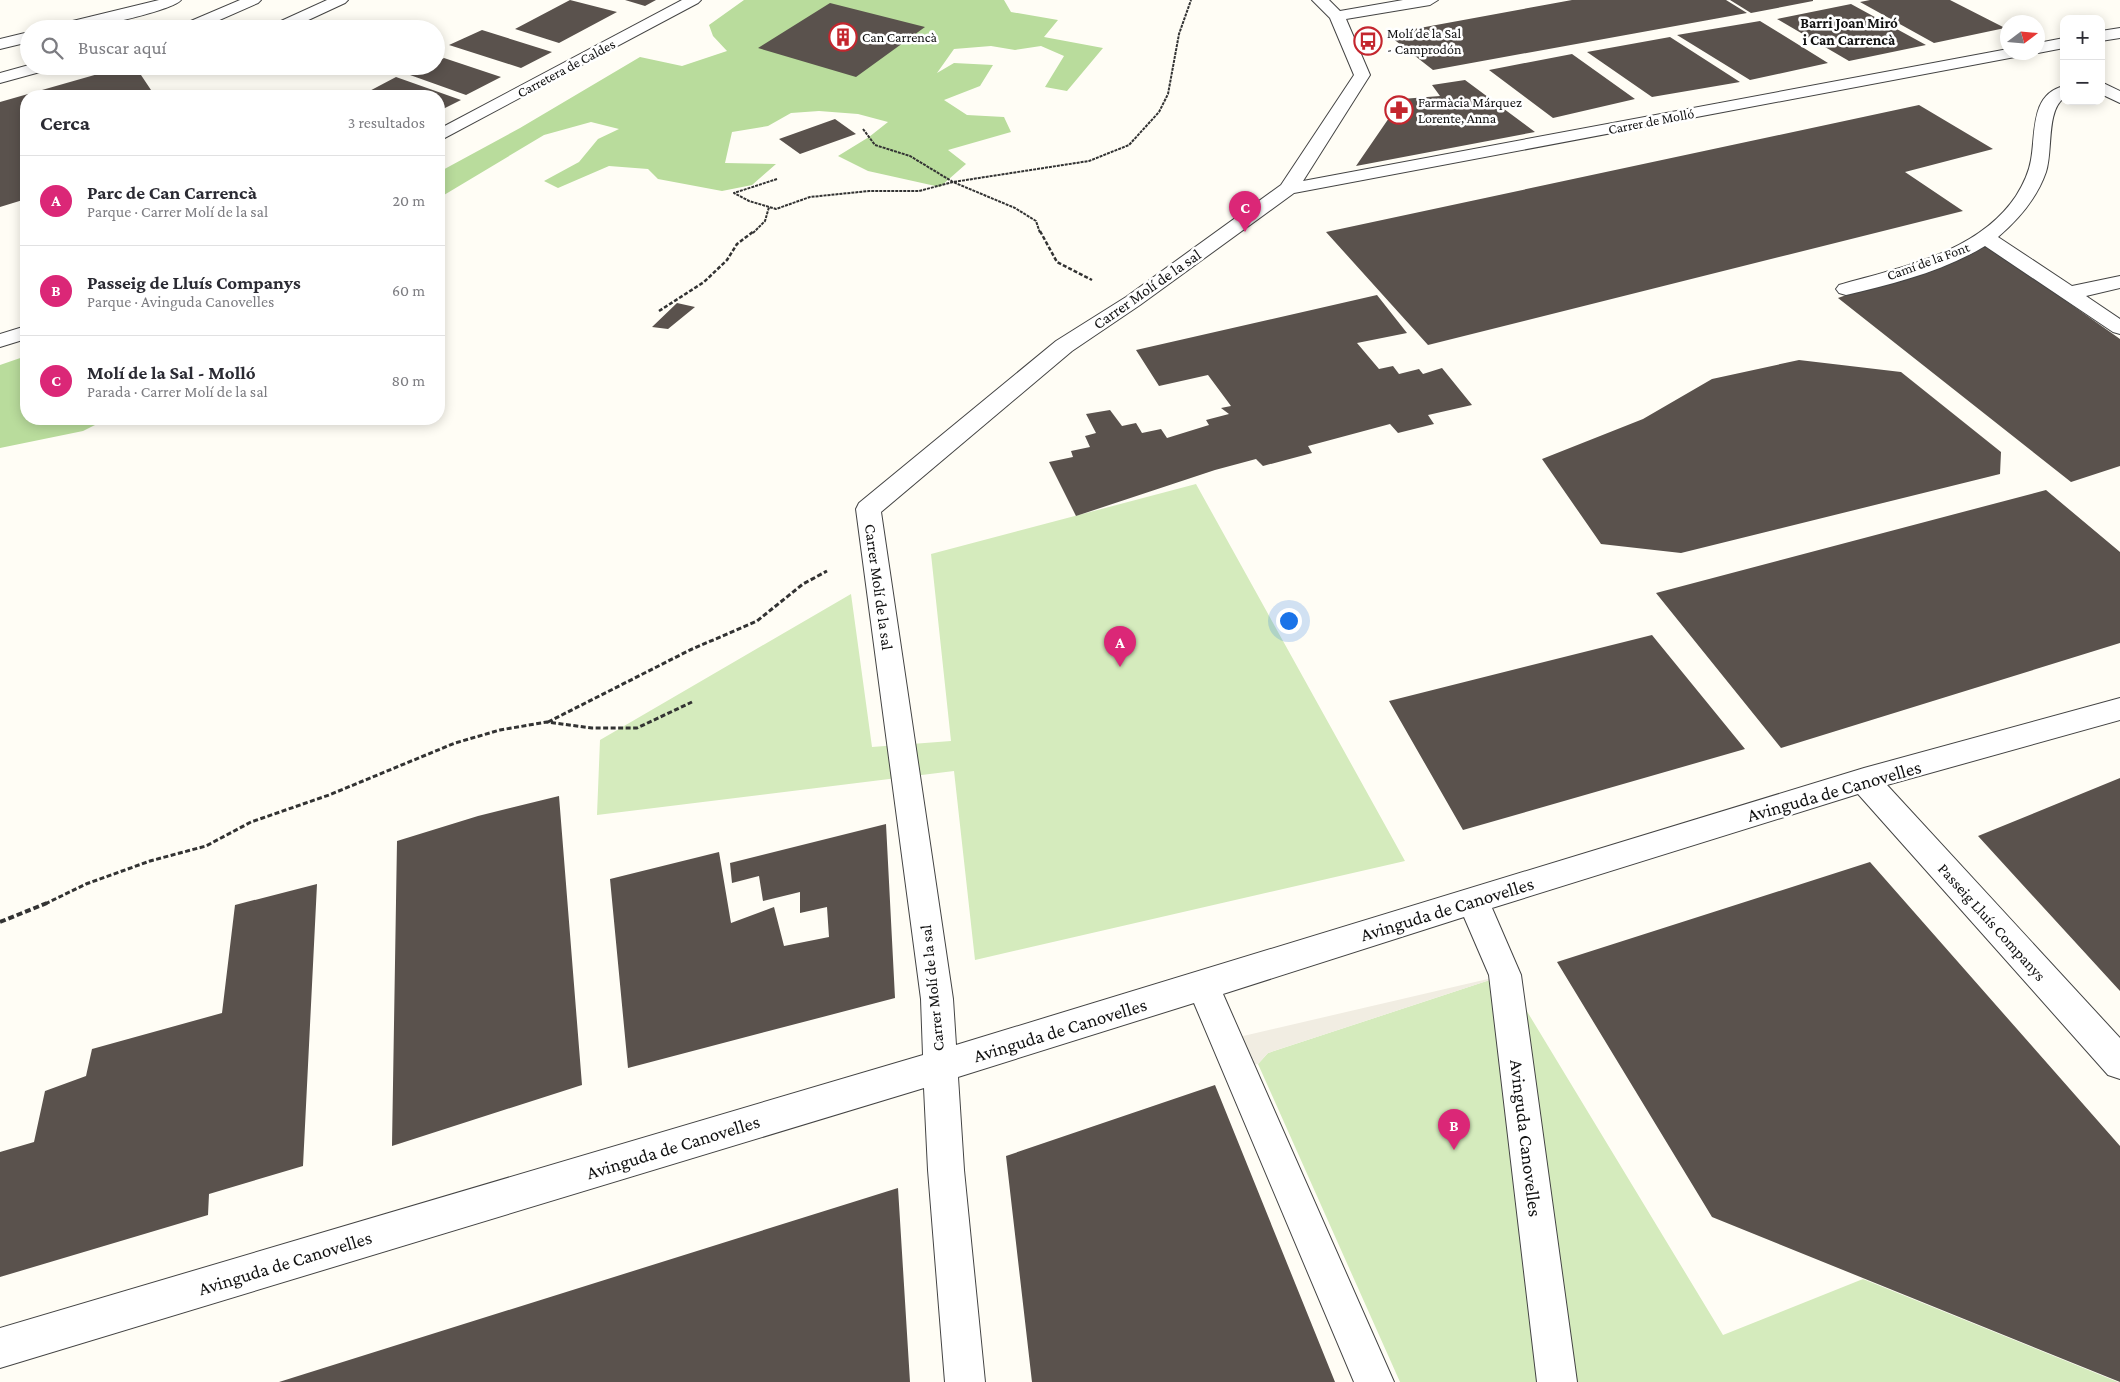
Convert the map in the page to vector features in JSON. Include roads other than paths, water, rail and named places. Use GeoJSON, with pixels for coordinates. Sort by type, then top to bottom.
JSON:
{"type":"FeatureCollection","features":[{"type":"Feature","properties":{"kind":"street"},"geometry":{"type":"LineString","coordinates":[[96,20],[153,8],[173,0]]}},
{"type":"Feature","properties":{"kind":"street"},"geometry":{"type":"LineString","coordinates":[[206,20],[253,0]]}},
{"type":"Feature","properties":{"kind":"street"},"geometry":{"type":"LineString","coordinates":[[296,20],[340,0]]}},
{"type":"Feature","properties":{"kind":"street","name":"Carretera de Caldes"},"geometry":{"type":"LineString","coordinates":[[445,133],[693,0]]}},
{"type":"Feature","properties":{"kind":"street"},"geometry":{"type":"LineString","coordinates":[[1329,8],[1430,0]]}},
{"type":"Feature","properties":{"kind":"street"},"geometry":{"type":"LineString","coordinates":[[153,8],[165,20]]}},
{"type":"Feature","properties":{"kind":"street","name":"Carrer Molí de la sal"},"geometry":{"type":"LineString","coordinates":[[965,1382],[940,1066],[937,999],[868,509],[1064,346],[1133,300],[1288,189],[1362,76],[1329,8]]}},
{"type":"Feature","properties":{"kind":"street"},"geometry":{"type":"LineString","coordinates":[[2105,35],[2120,33]]}},
{"type":"Feature","properties":{"kind":"street"},"geometry":{"type":"LineString","coordinates":[[0,44],[20,39]]}},
{"type":"Feature","properties":{"kind":"street"},"geometry":{"type":"LineString","coordinates":[[2045,47],[2060,44]]}},
{"type":"Feature","properties":{"kind":"street","name":"Carrer de Molló"},"geometry":{"type":"LineString","coordinates":[[1288,189],[2000,55]]}},
{"type":"Feature","properties":{"kind":"street"},"geometry":{"type":"LineString","coordinates":[[0,78],[20,73]]}},
{"type":"Feature","properties":{"kind":"street"},"geometry":{"type":"LineString","coordinates":[[2105,84],[2120,82]]}},
{"type":"Feature","properties":{"kind":"street"},"geometry":{"type":"LineString","coordinates":[[2105,88],[2120,98]]}},
{"type":"Feature","properties":{"kind":"street","name":"Camí de la Font"},"geometry":{"type":"LineString","coordinates":[[1846,289],[1934,262],[1987,238],[1999,228],[2024,198],[2040,163],[2046,109],[2060,92]]}},
{"type":"Feature","properties":{"kind":"street"},"geometry":{"type":"LineString","coordinates":[[1987,238],[2120,328]]}},
{"type":"Feature","properties":{"kind":"street"},"geometry":{"type":"LineString","coordinates":[[2070,293],[2120,282]]}},
{"type":"Feature","properties":{"kind":"street"},"geometry":{"type":"LineString","coordinates":[[0,341],[20,334]]}},
{"type":"Feature","properties":{"kind":"street","name":"Avinguda de Canovelles"},"geometry":{"type":"LineString","coordinates":[[0,1348],[1203,987],[1473,900],[1864,780],[2120,709]]}},
{"type":"Feature","properties":{"kind":"street","name":"Passeig Lluís Companys"},"geometry":{"type":"LineString","coordinates":[[1864,780],[2120,1063]]}},
{"type":"Feature","properties":{"kind":"street","name":"Avinguda Canovelles"},"geometry":{"type":"LineString","coordinates":[[1473,900],[1505,975],[1557,1382]]}},
{"type":"Feature","properties":{"kind":"street"},"geometry":{"type":"LineString","coordinates":[[1203,987],[1374,1382]]}},
{"type":"Feature","properties":{"kind":"place","name":"Can Carrencà"},"geometry":{"type":"Point","coordinates":[843,37]}},
{"type":"Feature","properties":{"kind":"place","name":"Molí de la Sal - Camprodón"},"geometry":{"type":"Point","coordinates":[1368,41]}},
{"type":"Feature","properties":{"kind":"place","name":"Farmàcia Márquez Lorente, Anna"},"geometry":{"type":"Point","coordinates":[1399,110]}},
{"type":"Feature","properties":{"kind":"place","name":"Molí de la Sal - Molló"},"geometry":{"type":"Point","coordinates":[1245,232]}},
{"type":"Feature","properties":{"kind":"place","name":"Parc de Can Carrencà"},"geometry":{"type":"Point","coordinates":[1120,667]}},
{"type":"Feature","properties":{"kind":"place","name":"Passeig de Lluís Companys"},"geometry":{"type":"Point","coordinates":[1454,1150]}},
{"type":"Feature","properties":{"kind":"district","name":"Barri Joan Miró i Can Carrencà"},"geometry":{"type":"Point","coordinates":[1849,32]}}]}
